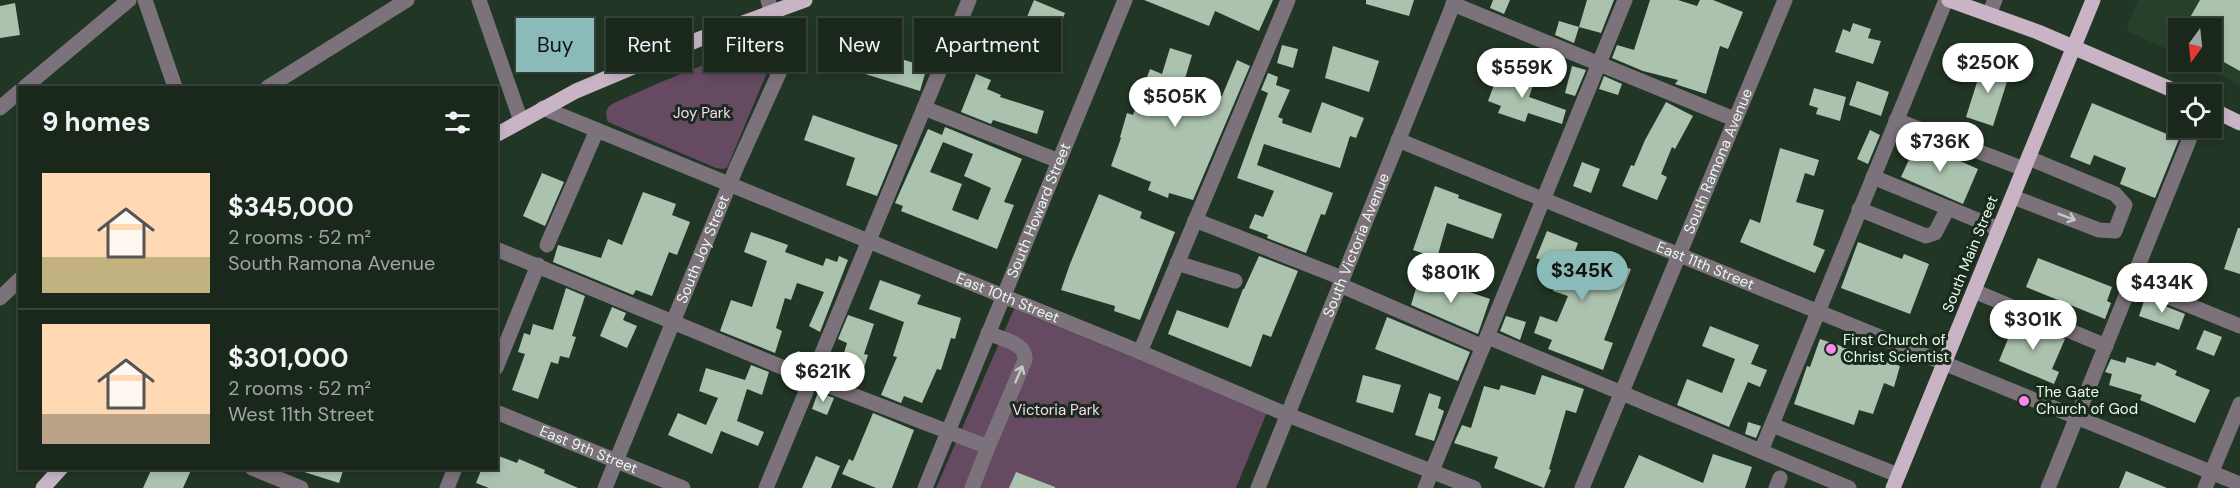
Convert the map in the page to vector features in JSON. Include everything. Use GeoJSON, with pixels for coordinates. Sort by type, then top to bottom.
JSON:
{"type":"FeatureCollection","features":[{"type":"Feature","properties":{"kind":"main road"},"geometry":{"type":"LineString","coordinates":[[498,134],[576,92],[770,6],[805,0]]}},
{"type":"Feature","properties":{"kind":"main road"},"geometry":{"type":"LineString","coordinates":[[1947,0],[1992,7],[2074,47],[2168,88]]}},
{"type":"Feature","properties":{"kind":"main road","name":"South Main Street"},"geometry":{"type":"LineString","coordinates":[[1896,481],[2093,0]]}},
{"type":"Feature","properties":{"kind":"main road"},"geometry":{"type":"LineString","coordinates":[[2222,114],[2240,123]]}},
{"type":"Feature","properties":{"kind":"main road"},"geometry":{"type":"LineString","coordinates":[[43,488],[59,470]]}},
{"type":"Feature","properties":{"kind":"street"},"geometry":{"type":"LineString","coordinates":[[26,86],[129,0]]}},
{"type":"Feature","properties":{"kind":"street"},"geometry":{"type":"LineString","coordinates":[[145,0],[175,86]]}},
{"type":"Feature","properties":{"kind":"street"},"geometry":{"type":"LineString","coordinates":[[270,86],[407,0]]}},
{"type":"Feature","properties":{"kind":"street"},"geometry":{"type":"LineString","coordinates":[[479,0],[521,121]]}},
{"type":"Feature","properties":{"kind":"street"},"geometry":{"type":"LineString","coordinates":[[766,488],[969,0]]}},
{"type":"Feature","properties":{"kind":"street","name":"South Howard Street"},"geometry":{"type":"LineString","coordinates":[[925,488],[1125,0]]}},
{"type":"Feature","properties":{"kind":"street"},"geometry":{"type":"LineString","coordinates":[[1140,352],[1288,0]]}},
{"type":"Feature","properties":{"kind":"street"},"geometry":{"type":"LineString","coordinates":[[1425,488],[1625,0]]}},
{"type":"Feature","properties":{"kind":"street","name":"South Ramona Avenue"},"geometry":{"type":"LineString","coordinates":[[1582,488],[1785,0]]}},
{"type":"Feature","properties":{"kind":"street"},"geometry":{"type":"LineString","coordinates":[[1761,451],[1947,0]]}},
{"type":"Feature","properties":{"kind":"street"},"geometry":{"type":"LineString","coordinates":[[1454,2],[1734,119]]}},
{"type":"Feature","properties":{"kind":"street","name":"South Victoria Avenue"},"geometry":{"type":"LineString","coordinates":[[1258,488],[1454,2]]}},
{"type":"Feature","properties":{"kind":"street","name":"South Joy Street"},"geometry":{"type":"LineString","coordinates":[[605,488],[729,184],[785,60],[770,6]]}},
{"type":"Feature","properties":{"kind":"street"},"geometry":{"type":"LineString","coordinates":[[0,108],[18,93]]}},
{"type":"Feature","properties":{"kind":"street","name":"East 10th Street"},"geometry":{"type":"LineString","coordinates":[[543,108],[1140,352],[1288,415],[1474,488]]}},
{"type":"Feature","properties":{"kind":"street"},"geometry":{"type":"LineString","coordinates":[[924,108],[1059,161]]}},
{"type":"Feature","properties":{"kind":"street"},"geometry":{"type":"LineString","coordinates":[[1896,120],[2115,194],[2125,205],[2115,231],[2099,230],[2013,196]]}},
{"type":"Feature","properties":{"kind":"street"},"geometry":{"type":"LineString","coordinates":[[547,245],[597,130]]}},
{"type":"Feature","properties":{"kind":"street"},"geometry":{"type":"LineString","coordinates":[[2048,488],[2190,138]]}},
{"type":"Feature","properties":{"kind":"street","name":"East 11th Street"},"geometry":{"type":"LineString","coordinates":[[1398,140],[2240,484]]}},
{"type":"Feature","properties":{"kind":"street"},"geometry":{"type":"LineString","coordinates":[[1873,177],[1999,229]]}},
{"type":"Feature","properties":{"kind":"street"},"geometry":{"type":"LineString","coordinates":[[1860,209],[1926,236],[1935,233],[1948,208]]}},
{"type":"Feature","properties":{"kind":"street"},"geometry":{"type":"LineString","coordinates":[[1195,220],[1486,342],[1622,392],[1848,488]]}},
{"type":"Feature","properties":{"kind":"street"},"geometry":{"type":"LineString","coordinates":[[498,250],[811,379],[988,447]]}},
{"type":"Feature","properties":{"kind":"street"},"geometry":{"type":"LineString","coordinates":[[1177,263],[1235,281]]}},
{"type":"Feature","properties":{"kind":"street"},"geometry":{"type":"LineString","coordinates":[[498,363],[538,265]]}},
{"type":"Feature","properties":{"kind":"street"},"geometry":{"type":"LineString","coordinates":[[0,298],[18,281]]}},
{"type":"Feature","properties":{"kind":"street"},"geometry":{"type":"LineString","coordinates":[[2132,282],[2240,326]]}},
{"type":"Feature","properties":{"kind":"street"},"geometry":{"type":"LineString","coordinates":[[1974,291],[2106,346]]}},
{"type":"Feature","properties":{"kind":"street"},"geometry":{"type":"LineString","coordinates":[[972,488],[1026,354],[1022,348],[988,333]]}},
{"type":"Feature","properties":{"kind":"street"},"geometry":{"type":"LineString","coordinates":[[2205,488],[2240,404]]}},
{"type":"Feature","properties":{"kind":"street","name":"East 9th Street"},"geometry":{"type":"LineString","coordinates":[[498,413],[683,488]]}},
{"type":"Feature","properties":{"kind":"street"},"geometry":{"type":"LineString","coordinates":[[1772,425],[1896,481]]}},
{"type":"Feature","properties":{"kind":"street"},"geometry":{"type":"LineString","coordinates":[[257,470],[301,488]]}},
{"type":"Feature","properties":{"kind":"street"},"geometry":{"type":"LineString","coordinates":[[447,488],[454,470]]}},
{"type":"Feature","properties":{"kind":"shaded area"},"geometry":{"type":"Polygon","coordinates":[[[2138,0],[2240,0],[2240,85],[2215,72],[2222,72],[2222,18],[2168,18],[2168,50],[2129,32],[2127,26],[2138,0]]]}},
{"type":"Feature","properties":{"kind":"green space","name":"Joy Park"},"geometry":{"type":"Polygon","coordinates":[[[704,65],[704,72],[767,72],[727,168],[716,168],[608,122],[606,117],[606,112],[612,104],[661,82],[692,72],[692,70],[704,65]]]}},
{"type":"Feature","properties":{"kind":"green space","name":"Victoria Park"},"geometry":{"type":"Polygon","coordinates":[[[1014,309],[1267,412],[1236,488],[936,488],[1014,309]]]}},
{"type":"Feature","properties":{"kind":"building"},"geometry":{"type":"Polygon","coordinates":[[[1034,0],[1065,13],[1061,23],[1061,18],[1026,18],[1034,0]]]}},
{"type":"Feature","properties":{"kind":"building"},"geometry":{"type":"Polygon","coordinates":[[[1144,0],[1273,0],[1259,31],[1215,11],[1209,26],[1144,0]]]}},
{"type":"Feature","properties":{"kind":"building"},"geometry":{"type":"Polygon","coordinates":[[[1366,0],[1414,0],[1409,16],[1366,4],[1366,0]]]}},
{"type":"Feature","properties":{"kind":"building"},"geometry":{"type":"Polygon","coordinates":[[[1493,0],[1510,0],[1504,14],[1490,8],[1493,0]]]}},
{"type":"Feature","properties":{"kind":"building"},"geometry":{"type":"Polygon","coordinates":[[[1587,0],[1614,0],[1601,33],[1579,27],[1587,0]]]}},
{"type":"Feature","properties":{"kind":"building"},"geometry":{"type":"Polygon","coordinates":[[[1650,0],[1678,0],[1697,6],[1700,0],[1713,0],[1743,12],[1728,49],[1720,46],[1706,94],[1675,84],[1678,80],[1643,71],[1612,58],[1617,45],[1634,50],[1650,0]]]}},
{"type":"Feature","properties":{"kind":"building"},"geometry":{"type":"Polygon","coordinates":[[[2200,0],[2240,0],[2240,71],[2222,61],[2222,18],[2190,18],[2200,0]]]}},
{"type":"Feature","properties":{"kind":"building"},"geometry":{"type":"Polygon","coordinates":[[[15,3],[20,35],[0,38],[0,6],[15,3]]]}},
{"type":"Feature","properties":{"kind":"building"},"geometry":{"type":"Polygon","coordinates":[[[1559,21],[1579,27],[1574,43],[1555,35],[1559,21]]]}},
{"type":"Feature","properties":{"kind":"building"},"geometry":{"type":"Polygon","coordinates":[[[1853,23],[1871,29],[1868,38],[1881,41],[1873,64],[1835,52],[1843,29],[1850,32],[1853,23]]]}},
{"type":"Feature","properties":{"kind":"building"},"geometry":{"type":"Polygon","coordinates":[[[1282,45],[1298,49],[1293,68],[1277,63],[1282,45]]]}},
{"type":"Feature","properties":{"kind":"building"},"geometry":{"type":"Polygon","coordinates":[[[1333,46],[1379,61],[1369,92],[1325,78],[1333,46]]]}},
{"type":"Feature","properties":{"kind":"building"},"geometry":{"type":"Polygon","coordinates":[[[1170,48],[1192,55],[1184,82],[1222,96],[1237,60],[1250,66],[1193,200],[1169,193],[1168,198],[1148,190],[1151,182],[1111,166],[1127,113],[1133,115],[1150,69],[1162,74],[1170,48]]]}},
{"type":"Feature","properties":{"kind":"building"},"geometry":{"type":"Polygon","coordinates":[[[902,59],[914,63],[914,72],[926,72],[920,91],[862,73],[902,72],[902,59]]]}},
{"type":"Feature","properties":{"kind":"building"},"geometry":{"type":"Polygon","coordinates":[[[1983,63],[2010,72],[1993,126],[1966,117],[1983,63]]]}},
{"type":"Feature","properties":{"kind":"building"},"geometry":{"type":"Polygon","coordinates":[[[1572,66],[1586,70],[1575,96],[1565,93],[1572,66]]]}},
{"type":"Feature","properties":{"kind":"building"},"geometry":{"type":"Polygon","coordinates":[[[1510,70],[1535,79],[1529,97],[1566,110],[1562,124],[1528,113],[1525,122],[1498,113],[1501,106],[1488,101],[1497,77],[1506,80],[1510,70]]]}},
{"type":"Feature","properties":{"kind":"building"},"geometry":{"type":"Polygon","coordinates":[[[1268,73],[1278,77],[1276,85],[1290,90],[1278,117],[1283,119],[1282,123],[1311,133],[1322,102],[1364,118],[1356,138],[1350,136],[1340,168],[1264,144],[1257,165],[1333,193],[1325,215],[1321,214],[1306,253],[1267,238],[1268,235],[1249,228],[1255,214],[1263,217],[1274,191],[1237,178],[1268,93],[1261,90],[1268,73]]]}},
{"type":"Feature","properties":{"kind":"building"},"geometry":{"type":"Polygon","coordinates":[[[976,74],[991,80],[987,89],[1001,95],[1000,97],[1044,111],[1037,134],[993,120],[991,124],[961,112],[976,74]]]}},
{"type":"Feature","properties":{"kind":"building"},"geometry":{"type":"Polygon","coordinates":[[[1604,76],[1622,84],[1618,95],[1599,89],[1604,76]]]}},
{"type":"Feature","properties":{"kind":"building"},"geometry":{"type":"Polygon","coordinates":[[[1857,81],[1889,92],[1881,116],[1849,105],[1857,81]]]}},
{"type":"Feature","properties":{"kind":"building"},"geometry":{"type":"Polygon","coordinates":[[[1814,88],[1846,97],[1840,121],[1816,114],[1818,108],[1809,105],[1814,88]]]}},
{"type":"Feature","properties":{"kind":"building"},"geometry":{"type":"Polygon","coordinates":[[[1666,102],[1693,116],[1675,149],[1672,147],[1661,174],[1667,177],[1657,200],[1622,186],[1666,102]]]}},
{"type":"Feature","properties":{"kind":"building"},"geometry":{"type":"Polygon","coordinates":[[[2092,103],[2168,134],[2168,138],[2179,139],[2155,198],[2120,184],[2126,168],[2094,155],[2090,165],[2070,157],[2092,103]]]}},
{"type":"Feature","properties":{"kind":"building"},"geometry":{"type":"Polygon","coordinates":[[[813,115],[898,145],[877,196],[846,185],[855,158],[804,140],[813,115]]]}},
{"type":"Feature","properties":{"kind":"building"},"geometry":{"type":"Polygon","coordinates":[[[945,127],[1022,159],[1004,202],[1014,205],[997,249],[901,211],[903,206],[895,203],[928,129],[942,135],[945,127]],[[943,142],[930,172],[962,184],[952,210],[978,220],[991,188],[964,176],[973,154],[943,142]]]}},
{"type":"Feature","properties":{"kind":"building"},"geometry":{"type":"Polygon","coordinates":[[[1870,130],[1880,135],[1868,164],[1857,159],[1870,130]]]}},
{"type":"Feature","properties":{"kind":"building"},"geometry":{"type":"Polygon","coordinates":[[[1917,142],[1978,169],[1963,204],[1901,177],[1917,142]]]}},
{"type":"Feature","properties":{"kind":"building"},"geometry":{"type":"Polygon","coordinates":[[[1780,148],[1819,160],[1814,176],[1805,173],[1796,202],[1824,210],[1813,245],[1825,250],[1815,273],[1740,242],[1750,219],[1760,223],[1780,148]]]}},
{"type":"Feature","properties":{"kind":"building"},"geometry":{"type":"Polygon","coordinates":[[[1582,162],[1600,169],[1591,193],[1573,186],[1582,162]]]}},
{"type":"Feature","properties":{"kind":"building"},"geometry":{"type":"Polygon","coordinates":[[[542,173],[564,182],[545,226],[523,216],[542,173]]]}},
{"type":"Feature","properties":{"kind":"building"},"geometry":{"type":"Polygon","coordinates":[[[1435,186],[1459,195],[1458,198],[1502,214],[1493,239],[1447,223],[1437,258],[1413,250],[1435,186]]]}},
{"type":"Feature","properties":{"kind":"building"},"geometry":{"type":"Polygon","coordinates":[[[643,192],[676,204],[672,215],[690,222],[677,255],[669,252],[652,296],[636,290],[633,295],[553,262],[558,245],[601,258],[608,239],[622,245],[643,192]]]}},
{"type":"Feature","properties":{"kind":"building"},"geometry":{"type":"Polygon","coordinates":[[[1099,194],[1142,212],[1140,218],[1175,232],[1140,320],[1114,311],[1115,306],[1061,290],[1099,194]]]}},
{"type":"Feature","properties":{"kind":"building"},"geometry":{"type":"Polygon","coordinates":[[[2238,228],[2240,228],[2240,274],[2224,269],[2238,228]]]}},
{"type":"Feature","properties":{"kind":"building"},"geometry":{"type":"Polygon","coordinates":[[[1547,231],[1578,243],[1575,251],[1631,269],[1604,340],[1613,343],[1603,370],[1548,349],[1552,340],[1534,333],[1540,316],[1557,322],[1568,296],[1553,291],[1562,268],[1536,258],[1547,231]]]}},
{"type":"Feature","properties":{"kind":"building"},"geometry":{"type":"Polygon","coordinates":[[[751,232],[788,245],[785,252],[823,266],[826,258],[837,262],[839,256],[848,260],[820,332],[809,326],[824,292],[797,283],[791,300],[785,298],[776,328],[782,331],[775,353],[720,331],[731,300],[752,307],[767,261],[744,252],[751,232]]]}},
{"type":"Feature","properties":{"kind":"building"},"geometry":{"type":"Polygon","coordinates":[[[1858,242],[1902,259],[1904,254],[1929,264],[1910,314],[1841,288],[1858,242]]]}},
{"type":"Feature","properties":{"kind":"building"},"geometry":{"type":"Polygon","coordinates":[[[1259,256],[1298,271],[1271,337],[1263,334],[1251,367],[1168,334],[1177,310],[1228,328],[1259,256]]]}},
{"type":"Feature","properties":{"kind":"building"},"geometry":{"type":"Polygon","coordinates":[[[2038,258],[2112,287],[2107,301],[2111,303],[2105,319],[2026,287],[2038,258]]]}},
{"type":"Feature","properties":{"kind":"building"},"geometry":{"type":"Polygon","coordinates":[[[1420,275],[1490,299],[1478,334],[1411,305],[1420,275]]]}},
{"type":"Feature","properties":{"kind":"building"},"geometry":{"type":"Polygon","coordinates":[[[880,280],[921,295],[917,304],[961,318],[955,339],[951,338],[941,370],[937,369],[922,403],[904,396],[901,403],[881,395],[897,357],[893,356],[904,322],[869,309],[880,280]]]}},
{"type":"Feature","properties":{"kind":"building"},"geometry":{"type":"Polygon","coordinates":[[[566,288],[585,296],[572,336],[576,337],[569,358],[560,356],[558,364],[551,362],[538,399],[512,390],[525,354],[518,352],[524,333],[530,335],[533,324],[553,330],[566,288]]]}},
{"type":"Feature","properties":{"kind":"building"},"geometry":{"type":"Polygon","coordinates":[[[2145,298],[2185,314],[2179,330],[2139,316],[2145,298]]]}},
{"type":"Feature","properties":{"kind":"building"},"geometry":{"type":"Polygon","coordinates":[[[612,307],[626,313],[623,320],[637,326],[627,348],[600,336],[612,307]]]}},
{"type":"Feature","properties":{"kind":"building"},"geometry":{"type":"Polygon","coordinates":[[[848,315],[874,324],[864,354],[868,355],[858,387],[824,374],[828,364],[839,369],[847,343],[838,339],[848,315]]]}},
{"type":"Feature","properties":{"kind":"building"},"geometry":{"type":"Polygon","coordinates":[[[1506,316],[1526,322],[1520,340],[1500,331],[1506,316]]]}},
{"type":"Feature","properties":{"kind":"building"},"geometry":{"type":"Polygon","coordinates":[[[1387,317],[1470,352],[1458,381],[1375,349],[1387,317]]]}},
{"type":"Feature","properties":{"kind":"building"},"geometry":{"type":"Polygon","coordinates":[[[2016,319],[2065,339],[2052,369],[2059,372],[2054,384],[1999,361],[2016,319]]]}},
{"type":"Feature","properties":{"kind":"building"},"geometry":{"type":"Polygon","coordinates":[[[1710,326],[1759,345],[1751,364],[1767,370],[1760,387],[1748,382],[1729,427],[1677,405],[1687,379],[1722,393],[1735,359],[1702,346],[1710,326]]]}},
{"type":"Feature","properties":{"kind":"building"},"geometry":{"type":"Polygon","coordinates":[[[2204,330],[2222,337],[2214,356],[2196,349],[2204,330]]]}},
{"type":"Feature","properties":{"kind":"building"},"geometry":{"type":"Polygon","coordinates":[[[1820,339],[1900,366],[1894,387],[1884,383],[1873,414],[1859,410],[1854,425],[1794,404],[1807,366],[1810,367],[1820,339]]]}},
{"type":"Feature","properties":{"kind":"building"},"geometry":{"type":"Polygon","coordinates":[[[798,351],[810,356],[806,366],[793,361],[798,351]]]}},
{"type":"Feature","properties":{"kind":"building"},"geometry":{"type":"Polygon","coordinates":[[[2127,357],[2155,366],[2157,362],[2177,371],[2175,375],[2210,390],[2195,423],[2140,400],[2142,395],[2109,385],[2112,374],[2105,372],[2111,359],[2125,363],[2127,357]]]}},
{"type":"Feature","properties":{"kind":"building"},"geometry":{"type":"Polygon","coordinates":[[[751,365],[769,372],[762,395],[747,389],[737,421],[764,432],[758,446],[721,431],[712,454],[668,435],[678,413],[706,425],[718,398],[699,391],[706,368],[745,380],[751,365]]]}},
{"type":"Feature","properties":{"kind":"building"},"geometry":{"type":"Polygon","coordinates":[[[1363,375],[1401,385],[1393,413],[1356,402],[1363,375]]]}},
{"type":"Feature","properties":{"kind":"building"},"geometry":{"type":"Polygon","coordinates":[[[1542,375],[1584,389],[1576,413],[1566,410],[1549,469],[1551,470],[1544,488],[1494,468],[1498,457],[1454,443],[1462,425],[1471,428],[1484,386],[1499,390],[1501,385],[1535,395],[1542,375]]]}},
{"type":"Feature","properties":{"kind":"building"},"geometry":{"type":"Polygon","coordinates":[[[818,392],[834,398],[827,415],[812,409],[818,392]]]}},
{"type":"Feature","properties":{"kind":"building"},"geometry":{"type":"Polygon","coordinates":[[[1429,393],[1441,397],[1438,408],[1444,411],[1434,441],[1415,435],[1429,393]]]}},
{"type":"Feature","properties":{"kind":"building"},"geometry":{"type":"Polygon","coordinates":[[[873,413],[914,430],[892,488],[876,488],[842,474],[849,459],[853,461],[873,413]]]}},
{"type":"Feature","properties":{"kind":"building"},"geometry":{"type":"Polygon","coordinates":[[[1748,422],[1761,426],[1756,438],[1745,434],[1748,422]]]}},
{"type":"Feature","properties":{"kind":"building"},"geometry":{"type":"Polygon","coordinates":[[[1713,454],[1752,467],[1745,488],[1624,488],[1639,455],[1703,483],[1713,454]]]}},
{"type":"Feature","properties":{"kind":"building"},"geometry":{"type":"Polygon","coordinates":[[[498,456],[517,463],[519,459],[578,488],[489,488],[476,483],[481,470],[498,470],[498,456]]]}},
{"type":"Feature","properties":{"kind":"building"},"geometry":{"type":"Polygon","coordinates":[[[816,456],[840,466],[831,488],[802,488],[816,456]]]}},
{"type":"Feature","properties":{"kind":"building"},"geometry":{"type":"Polygon","coordinates":[[[151,470],[191,470],[183,488],[143,488],[151,470]]]}},
{"type":"Feature","properties":{"kind":"building"},"geometry":{"type":"Polygon","coordinates":[[[301,470],[343,470],[339,483],[301,470]]]}},
{"type":"Feature","properties":{"kind":"building"},"geometry":{"type":"Polygon","coordinates":[[[2126,471],[2167,488],[2119,488],[2126,471]]]}},
{"type":"Feature","properties":{"kind":"building"},"geometry":{"type":"Polygon","coordinates":[[[1016,472],[1055,487],[1055,488],[1009,488],[1016,472]]]}},
{"type":"Feature","properties":{"kind":"place","name":"First Church of Christ Scientist"},"geometry":{"type":"Point","coordinates":[1831,349]}},
{"type":"Feature","properties":{"kind":"place","name":"The Gate Church of God"},"geometry":{"type":"Point","coordinates":[2024,401]}}]}
